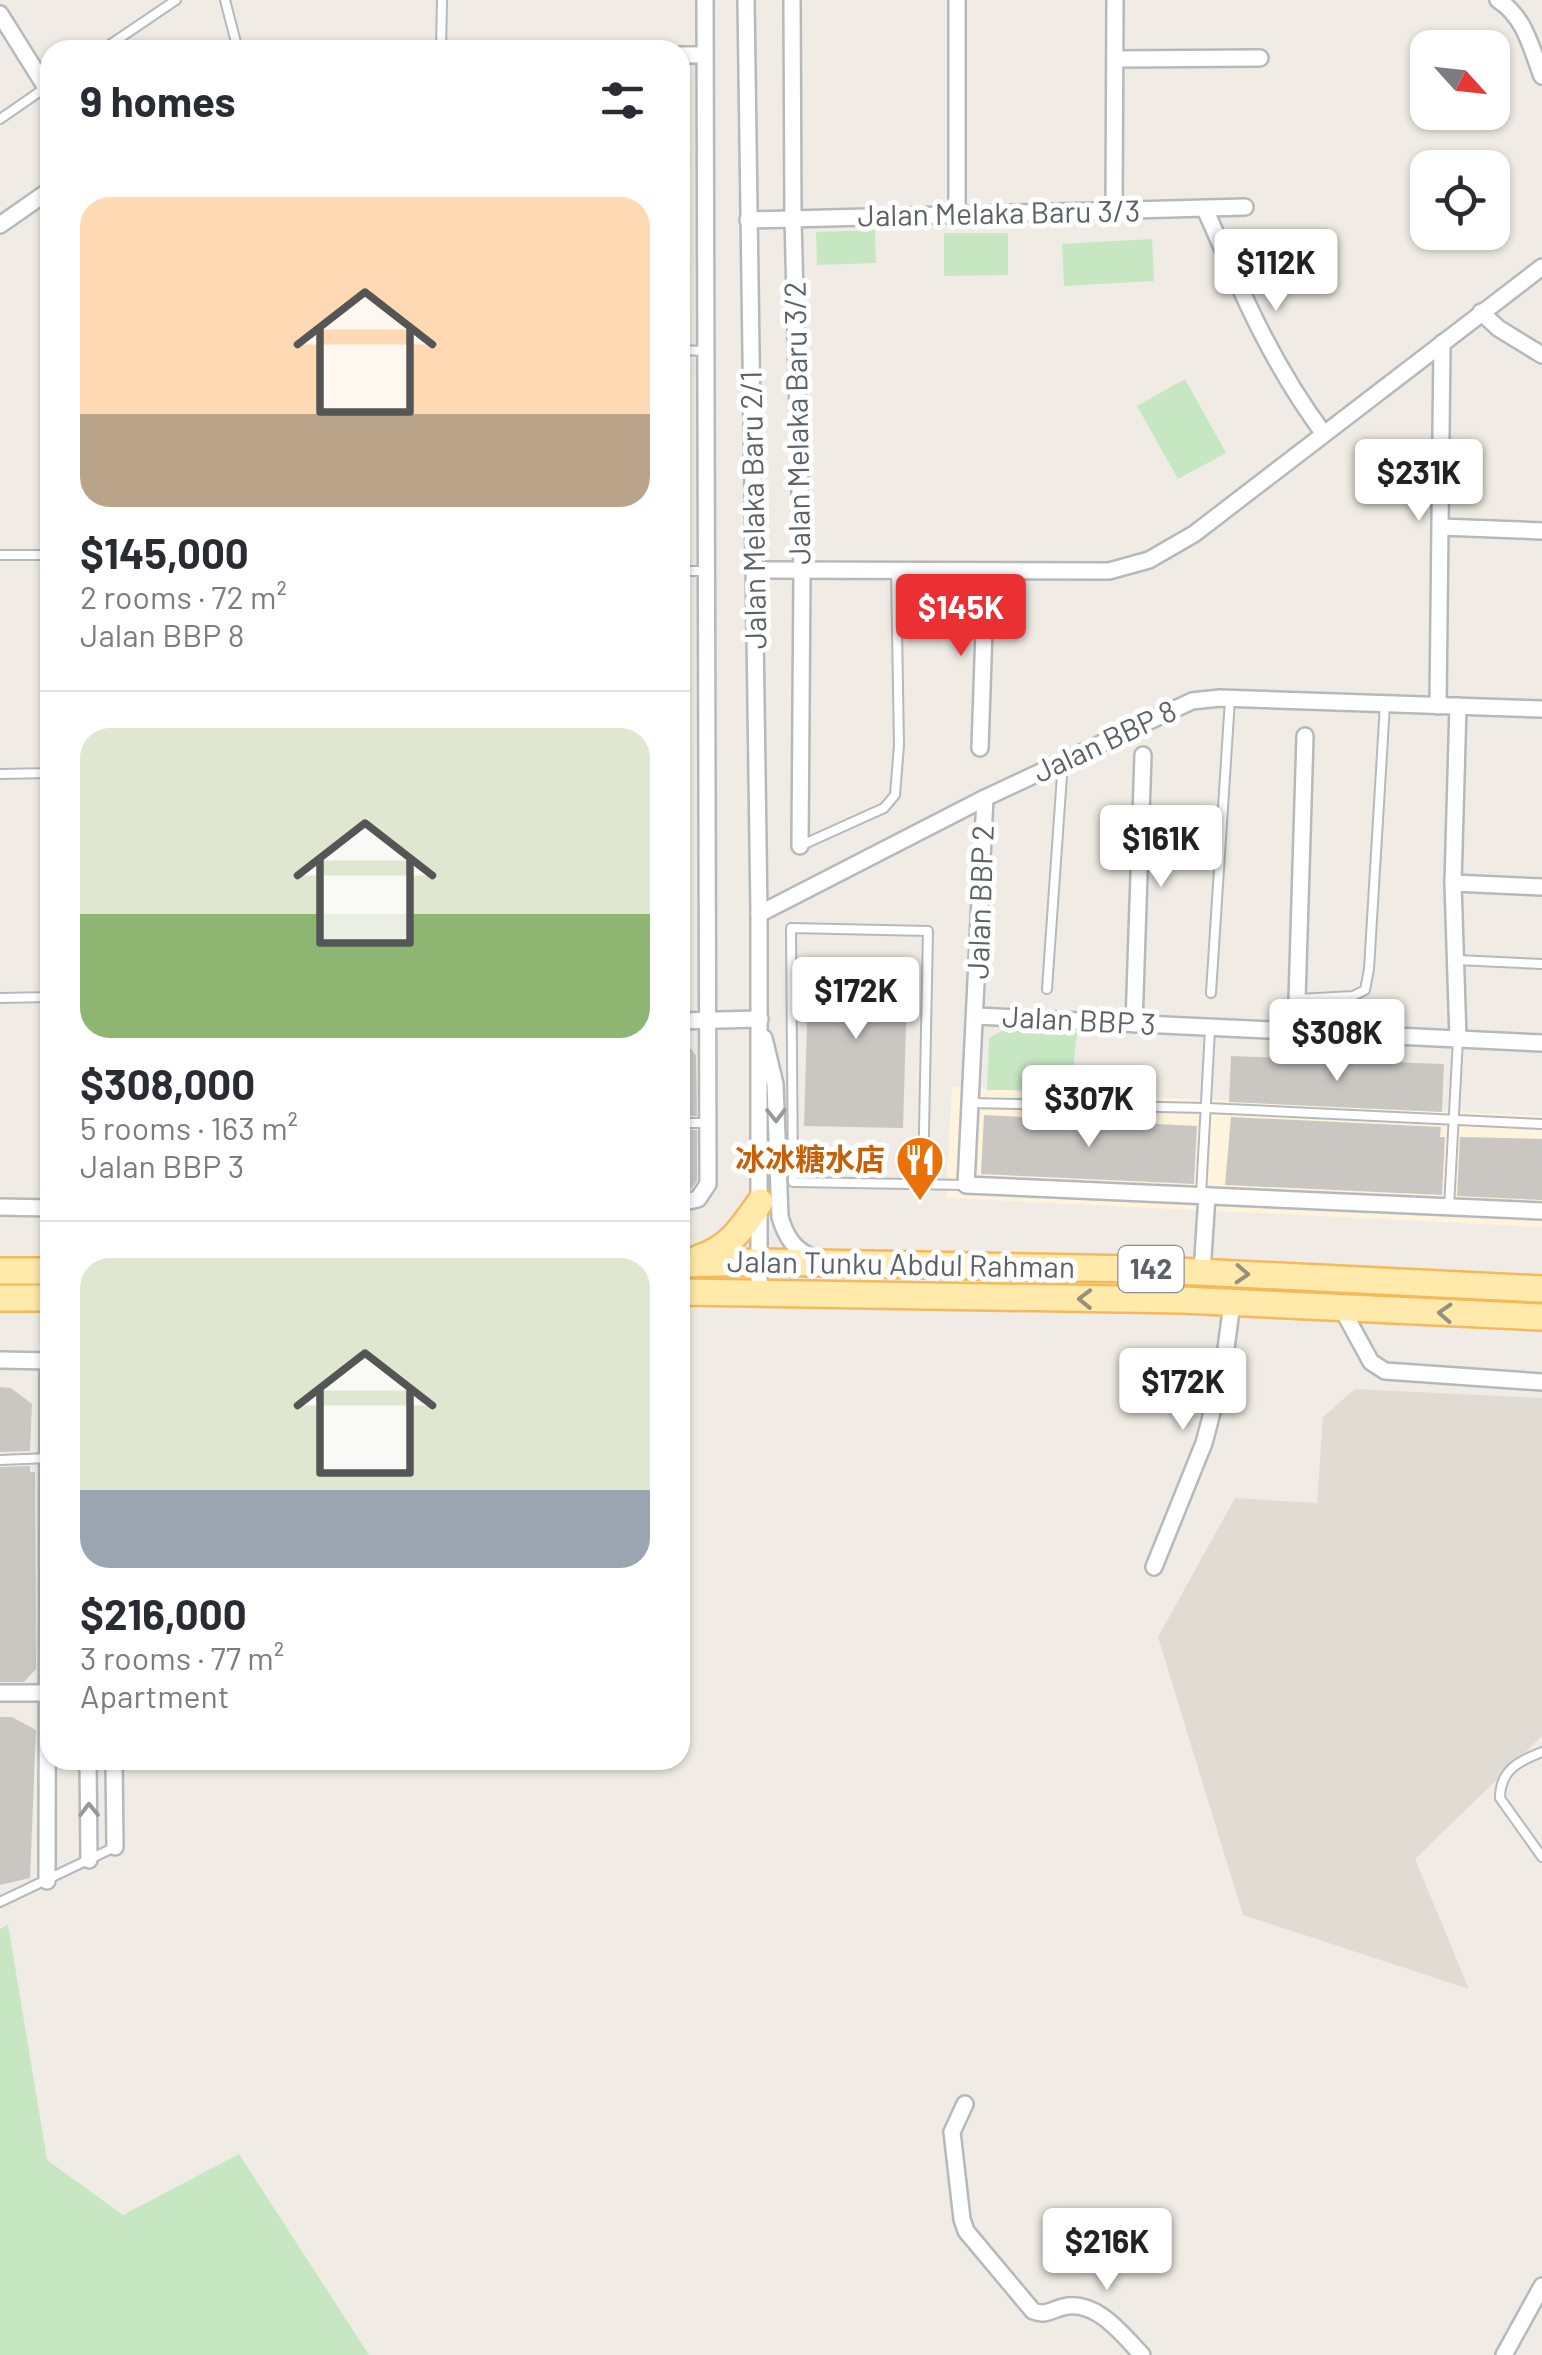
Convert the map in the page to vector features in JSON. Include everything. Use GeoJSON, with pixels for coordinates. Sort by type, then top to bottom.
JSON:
{"type":"FeatureCollection","features":[{"type":"Feature","properties":{"kind":"main road"},"geometry":{"type":"LineString","coordinates":[[690,1260],[720,1250],[735,1238],[760,1202]]}},
{"type":"Feature","properties":{"kind":"main road","name":"Jalan Tunku Abdul Rahman"},"geometry":{"type":"LineString","coordinates":[[690,1264],[954,1264],[1542,1288]]}},
{"type":"Feature","properties":{"kind":"main road"},"geometry":{"type":"LineString","coordinates":[[0,1271],[40,1271]]}},
{"type":"Feature","properties":{"kind":"main road","name":"Jalan Tunku Abdul Rahman"},"geometry":{"type":"LineString","coordinates":[[690,1292],[1232,1303],[1542,1317]]}},
{"type":"Feature","properties":{"kind":"main road"},"geometry":{"type":"LineString","coordinates":[[0,1298],[40,1298]]}},
{"type":"Feature","properties":{"kind":"street"},"geometry":{"type":"LineString","coordinates":[[690,1201],[698,1199],[708,1184],[705,0]]}},
{"type":"Feature","properties":{"kind":"street","name":"Jalan Melaka Baru 2/1"},"geometry":{"type":"LineString","coordinates":[[746,0],[760,1019]]}},
{"type":"Feature","properties":{"kind":"street","name":"Jalan Melaka Baru 3/2"},"geometry":{"type":"LineString","coordinates":[[792,0],[802,571],[800,846]]}},
{"type":"Feature","properties":{"kind":"street"},"geometry":{"type":"LineString","coordinates":[[957,0],[957,215]]}},
{"type":"Feature","properties":{"kind":"street"},"geometry":{"type":"LineString","coordinates":[[1114,212],[1115,0]]}},
{"type":"Feature","properties":{"kind":"street"},"geometry":{"type":"LineString","coordinates":[[1498,0],[1510,7],[1522,24],[1542,76]]}},
{"type":"Feature","properties":{"kind":"street"},"geometry":{"type":"LineString","coordinates":[[0,14],[40,75]]}},
{"type":"Feature","properties":{"kind":"street"},"geometry":{"type":"LineString","coordinates":[[690,55],[704,55]]}},
{"type":"Feature","properties":{"kind":"street"},"geometry":{"type":"LineString","coordinates":[[1115,58],[1260,58]]}},
{"type":"Feature","properties":{"kind":"street"},"geometry":{"type":"LineString","coordinates":[[0,225],[40,197]]}},
{"type":"Feature","properties":{"kind":"street","name":"Jalan Melaka Baru 3/3"},"geometry":{"type":"LineString","coordinates":[[748,220],[1245,207]]}},
{"type":"Feature","properties":{"kind":"street"},"geometry":{"type":"LineString","coordinates":[[1205,209],[1272,356],[1290,389],[1324,434]]}},
{"type":"Feature","properties":{"kind":"street"},"geometry":{"type":"LineString","coordinates":[[755,570],[1109,571],[1149,560],[1194,534],[1542,267]]}},
{"type":"Feature","properties":{"kind":"street"},"geometry":{"type":"LineString","coordinates":[[1481,312],[1498,328],[1542,355]]}},
{"type":"Feature","properties":{"kind":"street"},"geometry":{"type":"LineString","coordinates":[[1438,706],[1442,343]]}},
{"type":"Feature","properties":{"kind":"street"},"geometry":{"type":"LineString","coordinates":[[1441,527],[1542,531]]}},
{"type":"Feature","properties":{"kind":"street"},"geometry":{"type":"LineString","coordinates":[[980,748],[986,571]]}},
{"type":"Feature","properties":{"kind":"street","name":"Jalan BBP 8"},"geometry":{"type":"LineString","coordinates":[[760,914],[985,798],[1192,701],[1542,709]]}},
{"type":"Feature","properties":{"kind":"street"},"geometry":{"type":"LineString","coordinates":[[1458,706],[1453,883],[1458,1038]]}},
{"type":"Feature","properties":{"kind":"street"},"geometry":{"type":"LineString","coordinates":[[1296,1033],[1305,736]]}},
{"type":"Feature","properties":{"kind":"street"},"geometry":{"type":"LineString","coordinates":[[1134,1024],[1143,755]]}},
{"type":"Feature","properties":{"kind":"street","name":"Jalan BBP 2"},"geometry":{"type":"LineString","coordinates":[[966,1186],[985,798]]}},
{"type":"Feature","properties":{"kind":"street"},"geometry":{"type":"LineString","coordinates":[[1453,883],[1542,887]]}},
{"type":"Feature","properties":{"kind":"street","name":"Jalan BBP 3"},"geometry":{"type":"LineString","coordinates":[[976,1016],[1542,1043]]}},
{"type":"Feature","properties":{"kind":"street"},"geometry":{"type":"LineString","coordinates":[[690,1021],[760,1019]]}},
{"type":"Feature","properties":{"kind":"street"},"geometry":{"type":"LineString","coordinates":[[759,1295],[760,1019]]}},
{"type":"Feature","properties":{"kind":"street"},"geometry":{"type":"LineString","coordinates":[[760,1019],[776,1084],[780,1217],[794,1246],[828,1264]]}},
{"type":"Feature","properties":{"kind":"street"},"geometry":{"type":"LineString","coordinates":[[966,1186],[1542,1211]]}},
{"type":"Feature","properties":{"kind":"street"},"geometry":{"type":"LineString","coordinates":[[1202,1272],[1204,1196]]}},
{"type":"Feature","properties":{"kind":"street"},"geometry":{"type":"LineString","coordinates":[[0,1207],[40,1208]]}},
{"type":"Feature","properties":{"kind":"street"},"geometry":{"type":"LineString","coordinates":[[1154,1566],[1204,1443],[1222,1371],[1232,1303]]}},
{"type":"Feature","properties":{"kind":"street"},"geometry":{"type":"LineString","coordinates":[[1342,1309],[1371,1362],[1385,1371],[1542,1382]]}},
{"type":"Feature","properties":{"kind":"street"},"geometry":{"type":"LineString","coordinates":[[0,1360],[40,1360]]}},
{"type":"Feature","properties":{"kind":"street"},"geometry":{"type":"LineString","coordinates":[[0,1694],[40,1693]]}},
{"type":"Feature","properties":{"kind":"street"},"geometry":{"type":"LineString","coordinates":[[48,1881],[49,1770]]}},
{"type":"Feature","properties":{"kind":"street"},"geometry":{"type":"LineString","coordinates":[[88,1770],[89,1860]]}},
{"type":"Feature","properties":{"kind":"street"},"geometry":{"type":"LineString","coordinates":[[114,1770],[114,1847]]}},
{"type":"Feature","properties":{"kind":"street"},"geometry":{"type":"LineString","coordinates":[[965,2104],[952,2132],[958,2200],[966,2230],[1033,2311],[1046,2314],[1077,2306],[1089,2309],[1142,2355]]}},
{"type":"Feature","properties":{"kind":"street"},"geometry":{"type":"LineString","coordinates":[[1504,2355],[1542,2286]]}},
{"type":"Feature","properties":{"kind":"lane"},"geometry":{"type":"LineString","coordinates":[[117,40],[176,0]]}},
{"type":"Feature","properties":{"kind":"lane"},"geometry":{"type":"LineString","coordinates":[[226,0],[236,40]]}},
{"type":"Feature","properties":{"kind":"lane"},"geometry":{"type":"LineString","coordinates":[[441,40],[442,0]]}},
{"type":"Feature","properties":{"kind":"lane"},"geometry":{"type":"LineString","coordinates":[[0,120],[40,95]]}},
{"type":"Feature","properties":{"kind":"lane"},"geometry":{"type":"LineString","coordinates":[[690,350],[704,351]]}},
{"type":"Feature","properties":{"kind":"lane"},"geometry":{"type":"LineString","coordinates":[[0,556],[40,556]]}},
{"type":"Feature","properties":{"kind":"lane"},"geometry":{"type":"LineString","coordinates":[[690,571],[707,571]]}},
{"type":"Feature","properties":{"kind":"lane"},"geometry":{"type":"LineString","coordinates":[[800,846],[884,808],[895,794],[899,745],[896,572]]}},
{"type":"Feature","properties":{"kind":"lane"},"geometry":{"type":"LineString","coordinates":[[1211,993],[1230,699]]}},
{"type":"Feature","properties":{"kind":"lane"},"geometry":{"type":"LineString","coordinates":[[1296,1000],[1353,996],[1365,990],[1384,704]]}},
{"type":"Feature","properties":{"kind":"lane"},"geometry":{"type":"LineString","coordinates":[[1047,990],[1063,761]]}},
{"type":"Feature","properties":{"kind":"lane"},"geometry":{"type":"LineString","coordinates":[[0,774],[40,773]]}},
{"type":"Feature","properties":{"kind":"lane"},"geometry":{"type":"LineString","coordinates":[[922,1182],[928,932],[792,928],[793,1182],[966,1186]]}},
{"type":"Feature","properties":{"kind":"lane"},"geometry":{"type":"LineString","coordinates":[[1454,960],[1542,964]]}},
{"type":"Feature","properties":{"kind":"lane"},"geometry":{"type":"LineString","coordinates":[[0,998],[40,998]]}},
{"type":"Feature","properties":{"kind":"lane"},"geometry":{"type":"LineString","coordinates":[[1204,1196],[1210,1029]]}},
{"type":"Feature","properties":{"kind":"lane"},"geometry":{"type":"LineString","coordinates":[[1449,1207],[1458,1038]]}},
{"type":"Feature","properties":{"kind":"lane"},"geometry":{"type":"LineString","coordinates":[[970,1103],[1207,1108],[1542,1124]]}},
{"type":"Feature","properties":{"kind":"lane"},"geometry":{"type":"LineString","coordinates":[[690,1123],[707,1123]]}},
{"type":"Feature","properties":{"kind":"lane"},"geometry":{"type":"LineString","coordinates":[[0,1460],[40,1458]]}},
{"type":"Feature","properties":{"kind":"lane"},"geometry":{"type":"LineString","coordinates":[[1542,1752],[1515,1763],[1500,1788],[1500,1798],[1542,1857]]}},
{"type":"Feature","properties":{"kind":"lane"},"geometry":{"type":"LineString","coordinates":[[0,1902],[114,1847]]}},
{"type":"Feature","properties":{"kind":"shaded area"},"geometry":{"type":"Polygon","coordinates":[[[952,1087],[1542,1116],[1542,1227],[946,1198],[952,1087]]]}},
{"type":"Feature","properties":{"kind":"shaded area"},"geometry":{"type":"Polygon","coordinates":[[[1355,1389],[1542,1398],[1542,1736],[1415,1859],[1469,1989],[1243,1915],[1158,1637],[1235,1498],[1317,1503],[1323,1417],[1355,1389]]]}},
{"type":"Feature","properties":{"kind":"green space"},"geometry":{"type":"Polygon","coordinates":[[[875,230],[876,263],[817,265],[816,232],[875,230]]]}},
{"type":"Feature","properties":{"kind":"green space"},"geometry":{"type":"Polygon","coordinates":[[[944,233],[1008,233],[1008,275],[944,276],[944,233]]]}},
{"type":"Feature","properties":{"kind":"green space"},"geometry":{"type":"Polygon","coordinates":[[[1152,239],[1154,281],[1064,286],[1062,244],[1152,239]]]}},
{"type":"Feature","properties":{"kind":"green space"},"geometry":{"type":"Polygon","coordinates":[[[1185,379],[1226,453],[1178,479],[1137,406],[1185,379]]]}},
{"type":"Feature","properties":{"kind":"green space"},"geometry":{"type":"Polygon","coordinates":[[[1004,1030],[1077,1032],[1071,1091],[987,1090],[989,1038],[1004,1030]]]}},
{"type":"Feature","properties":{"kind":"green space"},"geometry":{"type":"Polygon","coordinates":[[[8,1924],[47,2160],[123,2215],[239,2154],[369,2355],[0,2355],[0,1929],[8,1924]]]}},
{"type":"Feature","properties":{"kind":"building"},"geometry":{"type":"Polygon","coordinates":[[[809,957],[908,959],[903,1128],[804,1126],[809,957]]]}},
{"type":"Feature","properties":{"kind":"building"},"geometry":{"type":"Polygon","coordinates":[[[690,1049],[696,1056],[697,1116],[690,1116],[690,1049]]]}},
{"type":"Feature","properties":{"kind":"building"},"geometry":{"type":"Polygon","coordinates":[[[1231,1056],[1444,1064],[1442,1112],[1229,1102],[1231,1056]]]}},
{"type":"Feature","properties":{"kind":"building"},"geometry":{"type":"Polygon","coordinates":[[[984,1115],[1197,1126],[1194,1184],[981,1174],[984,1115]]]}},
{"type":"Feature","properties":{"kind":"building"},"geometry":{"type":"Polygon","coordinates":[[[1231,1117],[1441,1127],[1440,1137],[1445,1137],[1442,1195],[1225,1185],[1231,1117]]]}},
{"type":"Feature","properties":{"kind":"building"},"geometry":{"type":"Polygon","coordinates":[[[690,1130],[697,1130],[697,1181],[691,1189],[690,1130]]]}},
{"type":"Feature","properties":{"kind":"building"},"geometry":{"type":"Polygon","coordinates":[[[1460,1137],[1542,1139],[1542,1200],[1457,1196],[1460,1137]]]}},
{"type":"Feature","properties":{"kind":"building"},"geometry":{"type":"Polygon","coordinates":[[[0,1387],[11,1388],[32,1404],[30,1451],[0,1452],[0,1387]]]}},
{"type":"Feature","properties":{"kind":"building"},"geometry":{"type":"Polygon","coordinates":[[[30,1466],[30,1472],[35,1472],[36,1669],[24,1682],[0,1682],[0,1467],[30,1466]]]}},
{"type":"Feature","properties":{"kind":"building"},"geometry":{"type":"Polygon","coordinates":[[[0,1717],[12,1717],[36,1730],[30,1878],[0,1885],[0,1717]]]}},
{"type":"Feature","properties":{"kind":"place","name":"冰冰糖水店"},"geometry":{"type":"Point","coordinates":[920,1202]}}]}
